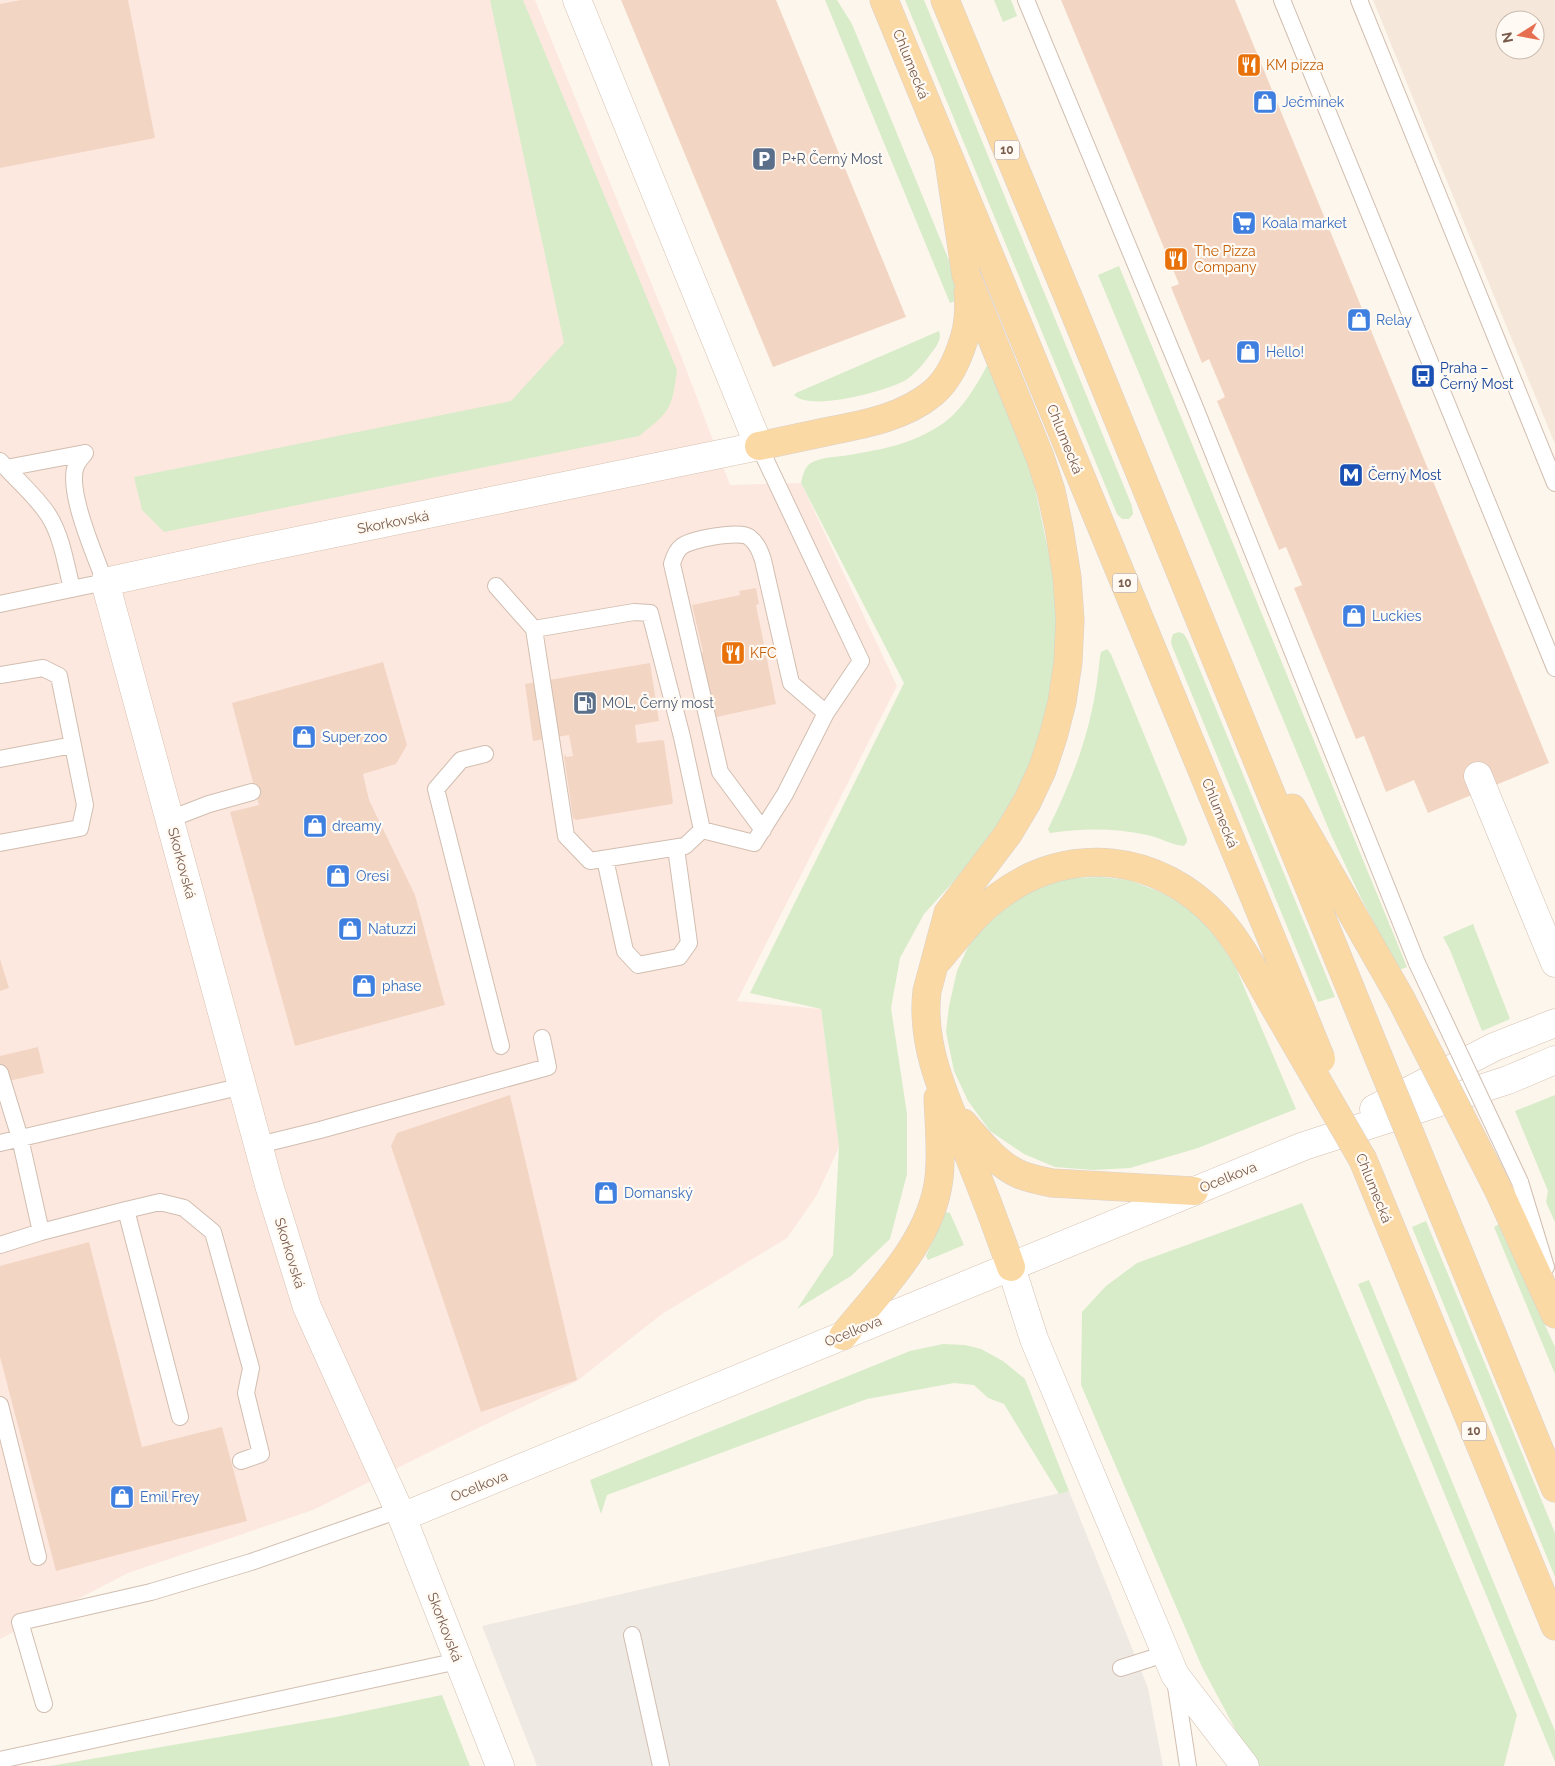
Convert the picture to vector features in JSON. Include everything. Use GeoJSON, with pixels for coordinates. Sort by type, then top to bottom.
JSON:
{"type":"FeatureCollection","features":[{"type":"Feature","properties":{"kind":"main road","name":"Chlumecká"},"geometry":{"type":"LineString","coordinates":[[884,0],[948,155],[1291,1014],[1363,1160],[1555,1626]]}},
{"type":"Feature","properties":{"kind":"main road","name":"10"},"geometry":{"type":"LineString","coordinates":[[945,0],[1555,1488]]}},
{"type":"Feature","properties":{"kind":"main road"},"geometry":{"type":"LineString","coordinates":[[759,446],[874,422],[895,415],[916,405],[934,393],[948,377],[964,341],[968,322],[969,302],[948,155]]}},
{"type":"Feature","properties":{"kind":"main road"},"geometry":{"type":"LineString","coordinates":[[966,275],[1040,456],[1051,491],[1067,577],[1070,629],[1068,662],[1062,702],[1042,770],[1027,802],[1008,834],[948,913],[926,991],[925,1014],[929,1045],[937,1074],[1011,1267]]}},
{"type":"Feature","properties":{"kind":"main road","name":"10"},"geometry":{"type":"LineString","coordinates":[[1240,718],[1509,1186],[1555,1314]]}},
{"type":"Feature","properties":{"kind":"main road"},"geometry":{"type":"LineString","coordinates":[[933,966],[980,911],[1017,883],[1037,872],[1055,867],[1096,862],[1117,863],[1138,867],[1159,875],[1181,887],[1202,902],[1219,920],[1291,1014]]}},
{"type":"Feature","properties":{"kind":"main road"},"geometry":{"type":"LineString","coordinates":[[843,1336],[905,1258],[928,1217],[939,1179],[937,1074]]}},
{"type":"Feature","properties":{"kind":"main road"},"geometry":{"type":"LineString","coordinates":[[950,1109],[994,1158],[1021,1175],[1052,1183],[1194,1191]]}},
{"type":"Feature","properties":{"kind":"street"},"geometry":{"type":"LineString","coordinates":[[578,0],[759,446]]}},
{"type":"Feature","properties":{"kind":"street","name":"Skorkovská"},"geometry":{"type":"LineString","coordinates":[[500,1766],[400,1514],[307,1307],[269,1185],[105,582],[248,550],[759,446]]}},
{"type":"Feature","properties":{"kind":"street"},"geometry":{"type":"LineString","coordinates":[[1478,776],[1555,963]]}},
{"type":"Feature","properties":{"kind":"street","name":"Ocelkova"},"geometry":{"type":"LineString","coordinates":[[1304,1146],[1494,1047],[1544,1026]]}},
{"type":"Feature","properties":{"kind":"street","name":"Ocelkova"},"geometry":{"type":"LineString","coordinates":[[400,1514],[843,1336],[1304,1146],[1508,1080],[1555,1060]]}},
{"type":"Feature","properties":{"kind":"street"},"geometry":{"type":"LineString","coordinates":[[1011,1267],[1034,1339],[1170,1665],[1244,1765]]}},
{"type":"Feature","properties":{"kind":"lane"},"geometry":{"type":"LineString","coordinates":[[1026,0],[1202,423],[1417,963],[1555,1298]]}},
{"type":"Feature","properties":{"kind":"lane"},"geometry":{"type":"LineString","coordinates":[[1282,0],[1555,668]]}},
{"type":"Feature","properties":{"kind":"lane"},"geometry":{"type":"LineString","coordinates":[[1359,0],[1555,483]]}},
{"type":"Feature","properties":{"kind":"lane"},"geometry":{"type":"LineString","coordinates":[[702,830],[754,843],[784,794],[826,713],[861,661],[759,446]]}},
{"type":"Feature","properties":{"kind":"lane"},"geometry":{"type":"LineString","coordinates":[[0,604],[105,582],[84,528],[75,488],[76,467],[85,453],[3,465]]}},
{"type":"Feature","properties":{"kind":"lane"},"geometry":{"type":"LineString","coordinates":[[3,465],[29,490],[50,517],[58,536],[72,589]]}},
{"type":"Feature","properties":{"kind":"lane"},"geometry":{"type":"LineString","coordinates":[[763,830],[720,772],[672,564],[680,548],[686,544],[706,539],[741,534],[748,536],[754,542],[760,549],[763,560],[791,683],[826,713]]}},
{"type":"Feature","properties":{"kind":"lane"},"geometry":{"type":"LineString","coordinates":[[496,586],[534,629],[566,836],[590,861],[685,846],[702,830]]}},
{"type":"Feature","properties":{"kind":"lane"},"geometry":{"type":"LineString","coordinates":[[534,629],[634,612],[650,613],[682,737],[702,830]]}},
{"type":"Feature","properties":{"kind":"lane"},"geometry":{"type":"LineString","coordinates":[[0,675],[43,668],[59,676],[85,805],[80,828],[0,843]]}},
{"type":"Feature","properties":{"kind":"lane"},"geometry":{"type":"LineString","coordinates":[[0,759],[73,745]]}},
{"type":"Feature","properties":{"kind":"lane"},"geometry":{"type":"LineString","coordinates":[[485,754],[461,760],[436,789],[501,1046]]}},
{"type":"Feature","properties":{"kind":"lane"},"geometry":{"type":"LineString","coordinates":[[170,820],[208,804],[252,792]]}},
{"type":"Feature","properties":{"kind":"lane"},"geometry":{"type":"LineString","coordinates":[[605,859],[625,951],[638,965],[679,957],[690,943],[676,848]]}},
{"type":"Feature","properties":{"kind":"lane"},"geometry":{"type":"LineString","coordinates":[[258,1145],[320,1130],[548,1067],[542,1038]]}},
{"type":"Feature","properties":{"kind":"lane"},"geometry":{"type":"LineString","coordinates":[[0,1073],[20,1138],[41,1232]]}},
{"type":"Feature","properties":{"kind":"lane"},"geometry":{"type":"LineString","coordinates":[[0,1143],[243,1086]]}},
{"type":"Feature","properties":{"kind":"lane"},"geometry":{"type":"LineString","coordinates":[[0,1245],[41,1232],[160,1202],[184,1208],[213,1232],[251,1368],[246,1393],[261,1454],[241,1461]]}},
{"type":"Feature","properties":{"kind":"lane"},"geometry":{"type":"LineString","coordinates":[[126,1210],[180,1417]]}},
{"type":"Feature","properties":{"kind":"lane"},"geometry":{"type":"LineString","coordinates":[[0,1405],[38,1557]]}},
{"type":"Feature","properties":{"kind":"lane"},"geometry":{"type":"LineString","coordinates":[[44,1704],[20,1622],[151,1592],[400,1514]]}},
{"type":"Feature","properties":{"kind":"lane"},"geometry":{"type":"LineString","coordinates":[[632,1635],[661,1766]]}},
{"type":"Feature","properties":{"kind":"lane"},"geometry":{"type":"LineString","coordinates":[[0,1760],[458,1661]]}},
{"type":"Feature","properties":{"kind":"lane"},"geometry":{"type":"LineString","coordinates":[[1121,1668],[1170,1665],[1188,1766]]}},
{"type":"Feature","properties":{"kind":"shaded area"},"geometry":{"type":"Polygon","coordinates":[[[0,0],[535,0],[680,353],[730,485],[801,483],[897,686],[737,1001],[821,1009],[839,1147],[817,1195],[787,1238],[662,1314],[577,1381],[313,1510],[128,1573],[0,1639],[0,0]]]}},
{"type":"Feature","properties":{"kind":"shaded area"},"geometry":{"type":"Polygon","coordinates":[[[1373,0],[1555,0],[1555,444],[1464,223],[1373,0]]]}},
{"type":"Feature","properties":{"kind":"shaded area"},"geometry":{"type":"Polygon","coordinates":[[[1069,1491],[1148,1688],[1163,1766],[537,1766],[482,1626],[1069,1491]]]}},
{"type":"Feature","properties":{"kind":"green space"},"geometry":{"type":"Polygon","coordinates":[[[490,0],[523,0],[677,370],[668,409],[639,436],[164,532],[142,510],[134,477],[511,401],[564,343],[490,0]]]}},
{"type":"Feature","properties":{"kind":"green space"},"geometry":{"type":"Polygon","coordinates":[[[825,0],[837,0],[852,24],[957,280],[960,299],[950,303],[825,0]]]}},
{"type":"Feature","properties":{"kind":"green space"},"geometry":{"type":"Polygon","coordinates":[[[905,0],[924,0],[1132,506],[1133,514],[1129,519],[1122,519],[1117,514],[905,0]]]}},
{"type":"Feature","properties":{"kind":"green space"},"geometry":{"type":"Polygon","coordinates":[[[994,0],[1011,0],[1017,16],[1003,22],[994,0]]]}},
{"type":"Feature","properties":{"kind":"green space"},"geometry":{"type":"Polygon","coordinates":[[[1119,266],[1407,967],[1399,970],[1361,898],[1332,837],[1098,275],[1119,266]]]}},
{"type":"Feature","properties":{"kind":"green space"},"geometry":{"type":"Polygon","coordinates":[[[939,331],[939,342],[936,347],[917,371],[906,380],[866,394],[831,401],[803,400],[794,395],[796,393],[939,331]]]}},
{"type":"Feature","properties":{"kind":"green space"},"geometry":{"type":"Polygon","coordinates":[[[990,360],[1022,441],[1033,478],[1050,560],[1057,602],[1057,650],[1051,692],[1040,738],[1028,771],[1011,806],[986,846],[924,914],[900,958],[891,1008],[907,1114],[907,1174],[890,1239],[851,1276],[797,1309],[833,1255],[839,1147],[821,1009],[750,993],[904,683],[801,483],[807,467],[812,462],[896,445],[917,438],[939,426],[962,405],[975,387],[990,360]]]}},
{"type":"Feature","properties":{"kind":"green space"},"geometry":{"type":"Polygon","coordinates":[[[1179,632],[1184,634],[1188,641],[1335,997],[1318,1002],[1172,646],[1173,634],[1179,632]]]}},
{"type":"Feature","properties":{"kind":"green space"},"geometry":{"type":"Polygon","coordinates":[[[1107,649],[1111,654],[1187,839],[1184,846],[1152,836],[1123,831],[1074,830],[1050,833],[1048,829],[1068,786],[1083,746],[1089,725],[1100,656],[1101,652],[1107,649]]]}},
{"type":"Feature","properties":{"kind":"green space"},"geometry":{"type":"Polygon","coordinates":[[[1101,877],[1129,880],[1160,892],[1189,908],[1212,931],[1235,966],[1296,1109],[1198,1148],[1130,1168],[1093,1170],[1055,1167],[1024,1154],[990,1131],[968,1101],[954,1071],[946,1032],[949,1006],[957,971],[967,949],[984,923],[1036,886],[1067,878],[1101,877]]]}},
{"type":"Feature","properties":{"kind":"green space"},"geometry":{"type":"Polygon","coordinates":[[[1473,924],[1510,1019],[1482,1031],[1443,937],[1473,924]]]}},
{"type":"Feature","properties":{"kind":"green space"},"geometry":{"type":"Polygon","coordinates":[[[1555,1095],[1555,1222],[1546,1202],[1548,1191],[1515,1111],[1555,1095]]]}},
{"type":"Feature","properties":{"kind":"green space"},"geometry":{"type":"Polygon","coordinates":[[[1302,1203],[1517,1715],[1504,1766],[1255,1766],[1202,1667],[1081,1385],[1082,1312],[1106,1286],[1137,1263],[1302,1203]]]}},
{"type":"Feature","properties":{"kind":"green space"},"geometry":{"type":"Polygon","coordinates":[[[946,1212],[950,1213],[964,1245],[928,1260],[926,1256],[946,1212]]]}},
{"type":"Feature","properties":{"kind":"green space"},"geometry":{"type":"Polygon","coordinates":[[[1426,1221],[1555,1533],[1555,1577],[1412,1227],[1426,1221]]]}},
{"type":"Feature","properties":{"kind":"green space"},"geometry":{"type":"Polygon","coordinates":[[[1499,1224],[1555,1347],[1555,1374],[1494,1227],[1499,1224]]]}},
{"type":"Feature","properties":{"kind":"green space"},"geometry":{"type":"Polygon","coordinates":[[[1369,1280],[1555,1731],[1555,1762],[1358,1284],[1369,1280]]]}},
{"type":"Feature","properties":{"kind":"green space"},"geometry":{"type":"Polygon","coordinates":[[[943,1344],[965,1345],[981,1349],[1003,1361],[1025,1379],[1069,1491],[1059,1494],[1004,1404],[988,1398],[974,1385],[954,1383],[867,1399],[607,1495],[601,1514],[590,1480],[910,1351],[943,1344]]]}},
{"type":"Feature","properties":{"kind":"green space"},"geometry":{"type":"Polygon","coordinates":[[[442,1695],[470,1766],[50,1766],[336,1717],[442,1695]]]}},
{"type":"Feature","properties":{"kind":"building"},"geometry":{"type":"Polygon","coordinates":[[[21,0],[128,0],[155,138],[0,168],[0,4],[21,0]]]}},
{"type":"Feature","properties":{"kind":"building","name":"P+R Černý Most"},"geometry":{"type":"Polygon","coordinates":[[[621,0],[776,0],[906,317],[773,367],[621,0]]]}},
{"type":"Feature","properties":{"kind":"building"},"geometry":{"type":"Polygon","coordinates":[[[1061,0],[1235,0],[1549,763],[1428,813],[1414,780],[1386,792],[1364,736],[1356,739],[1294,588],[1302,585],[1286,547],[1279,550],[1217,401],[1225,397],[1209,359],[1202,363],[1171,287],[1179,284],[1061,0]]]}},
{"type":"Feature","properties":{"kind":"building","name":"KFC"},"geometry":{"type":"Polygon","coordinates":[[[756,588],[759,604],[756,605],[776,704],[712,718],[699,653],[703,652],[692,605],[740,595],[739,591],[756,588]]]}},
{"type":"Feature","properties":{"kind":"building"},"geometry":{"type":"Polygon","coordinates":[[[383,662],[407,745],[396,764],[363,774],[369,800],[415,895],[445,1005],[295,1046],[230,812],[259,805],[232,703],[383,662]]]}},
{"type":"Feature","properties":{"kind":"building"},"geometry":{"type":"Polygon","coordinates":[[[650,663],[659,721],[635,725],[637,743],[664,741],[673,802],[672,804],[576,820],[573,818],[564,757],[566,754],[566,757],[573,756],[569,735],[533,741],[525,684],[650,663]]]}},
{"type":"Feature","properties":{"kind":"building"},"geometry":{"type":"Polygon","coordinates":[[[0,959],[9,988],[0,991],[0,959]]]}},
{"type":"Feature","properties":{"kind":"building"},"geometry":{"type":"Polygon","coordinates":[[[38,1047],[44,1073],[0,1083],[0,1056],[38,1047]]]}},
{"type":"Feature","properties":{"kind":"building"},"geometry":{"type":"Polygon","coordinates":[[[510,1095],[577,1380],[481,1412],[391,1146],[397,1133],[510,1095]]]}},
{"type":"Feature","properties":{"kind":"building"},"geometry":{"type":"Polygon","coordinates":[[[89,1242],[142,1447],[222,1427],[247,1521],[56,1571],[0,1357],[0,1266],[89,1242]]]}},
{"type":"Feature","properties":{"kind":"place","name":"KM pizza"},"geometry":{"type":"Point","coordinates":[1249,65]}},
{"type":"Feature","properties":{"kind":"place","name":"Ječmínek"},"geometry":{"type":"Point","coordinates":[1265,102]}},
{"type":"Feature","properties":{"kind":"place","name":"P+R Černý Most"},"geometry":{"type":"Point","coordinates":[764,159]}},
{"type":"Feature","properties":{"kind":"place","name":"Koala market"},"geometry":{"type":"Point","coordinates":[1244,223]}},
{"type":"Feature","properties":{"kind":"place","name":"The Pizza Company"},"geometry":{"type":"Point","coordinates":[1176,259]}},
{"type":"Feature","properties":{"kind":"place","name":"Relay"},"geometry":{"type":"Point","coordinates":[1359,320]}},
{"type":"Feature","properties":{"kind":"place","name":"Hello!"},"geometry":{"type":"Point","coordinates":[1248,352]}},
{"type":"Feature","properties":{"kind":"place","name":"Praha – Černý Most"},"geometry":{"type":"Point","coordinates":[1423,376]}},
{"type":"Feature","properties":{"kind":"place","name":"Černý Most"},"geometry":{"type":"Point","coordinates":[1351,475]}},
{"type":"Feature","properties":{"kind":"place","name":"Luckies"},"geometry":{"type":"Point","coordinates":[1354,616]}},
{"type":"Feature","properties":{"kind":"place","name":"KFC"},"geometry":{"type":"Point","coordinates":[733,653]}},
{"type":"Feature","properties":{"kind":"place","name":"MOL, Černý most"},"geometry":{"type":"Point","coordinates":[585,703]}},
{"type":"Feature","properties":{"kind":"place","name":"Super zoo"},"geometry":{"type":"Point","coordinates":[304,737]}},
{"type":"Feature","properties":{"kind":"place","name":"dreamy"},"geometry":{"type":"Point","coordinates":[315,826]}},
{"type":"Feature","properties":{"kind":"place","name":"Oresi"},"geometry":{"type":"Point","coordinates":[338,876]}},
{"type":"Feature","properties":{"kind":"place","name":"Natuzzi"},"geometry":{"type":"Point","coordinates":[350,929]}},
{"type":"Feature","properties":{"kind":"place","name":"phase"},"geometry":{"type":"Point","coordinates":[364,986]}},
{"type":"Feature","properties":{"kind":"place","name":"Domanský"},"geometry":{"type":"Point","coordinates":[606,1193]}},
{"type":"Feature","properties":{"kind":"place","name":"Emil Frey"},"geometry":{"type":"Point","coordinates":[122,1497]}}]}
